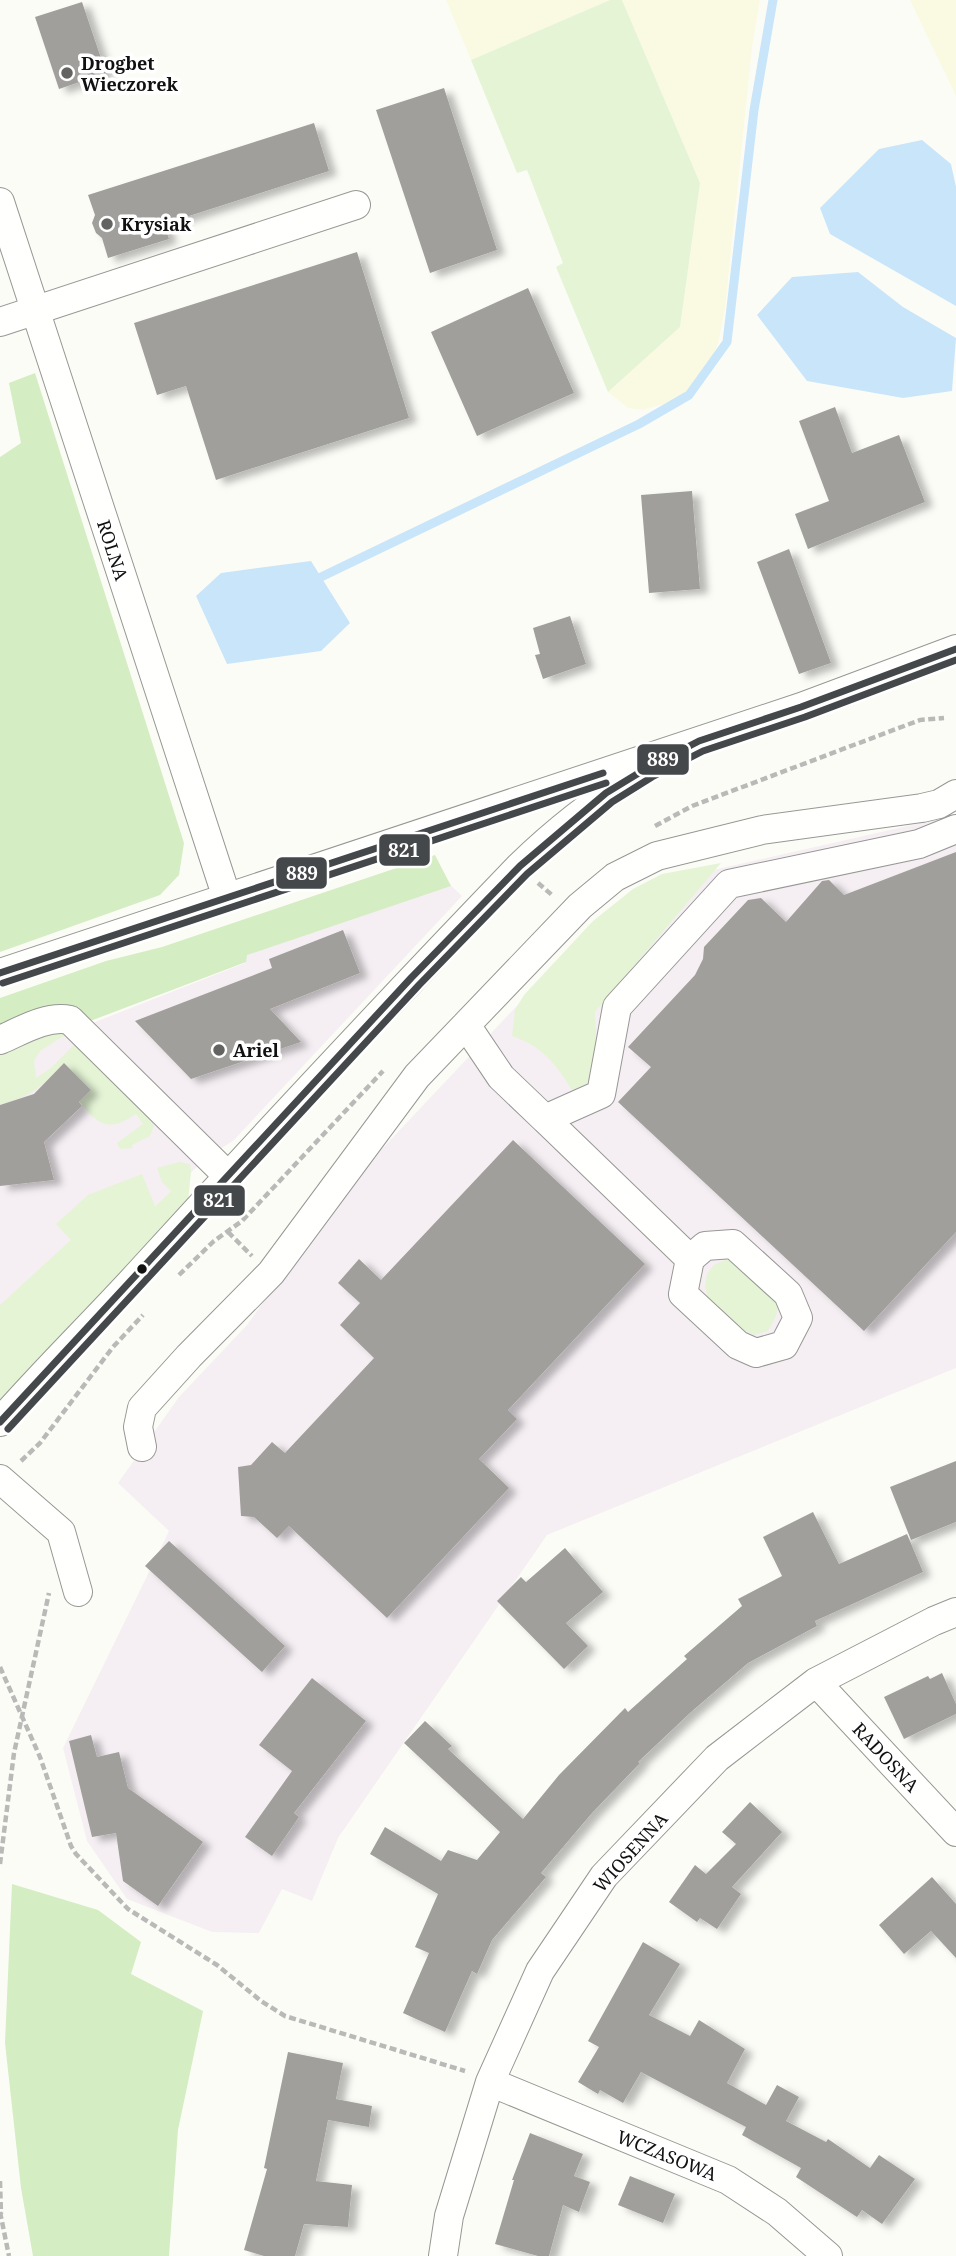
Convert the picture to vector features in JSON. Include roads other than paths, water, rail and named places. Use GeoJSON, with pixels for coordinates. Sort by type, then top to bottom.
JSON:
{"type":"FeatureCollection","features":[{"type":"Feature","properties":{"kind":"street","name":"ROLNA"},"geometry":{"type":"LineString","coordinates":[[0,202],[227,898]]}},
{"type":"Feature","properties":{"kind":"street"},"geometry":{"type":"LineString","coordinates":[[0,322],[356,205]]}},
{"type":"Feature","properties":{"kind":"street"},"geometry":{"type":"LineString","coordinates":[[0,974],[954,657]]}},
{"type":"Feature","properties":{"kind":"street"},"geometry":{"type":"LineString","coordinates":[[0,1422],[34,1382],[143,1269],[411,978],[534,853],[606,793],[699,741]]}},
{"type":"Feature","properties":{"kind":"street"},"geometry":{"type":"LineString","coordinates":[[142,1447],[138,1427],[142,1408],[271,1273],[417,1076],[580,906],[615,877],[657,856],[762,830],[922,808],[939,804],[956,794]]}},
{"type":"Feature","properties":{"kind":"street"},"geometry":{"type":"LineString","coordinates":[[545,1119],[601,1094],[617,1007],[729,884],[919,844],[956,830]]}},
{"type":"Feature","properties":{"kind":"street"},"geometry":{"type":"LineString","coordinates":[[0,1040],[43,1021],[60,1018],[70,1020],[228,1175]]}},
{"type":"Feature","properties":{"kind":"street"},"geometry":{"type":"LineString","coordinates":[[466,1025],[501,1077],[690,1259]]}},
{"type":"Feature","properties":{"kind":"street"},"geometry":{"type":"LineString","coordinates":[[7,1472],[61,1532],[78,1592]]}},
{"type":"Feature","properties":{"kind":"street","name":"WIOSENNA"},"geometry":{"type":"LineString","coordinates":[[443,2256],[449,2216],[480,2078],[540,1970],[604,1876],[717,1758],[816,1682],[956,1612]]}},
{"type":"Feature","properties":{"kind":"street","name":"RADOSNA"},"geometry":{"type":"LineString","coordinates":[[816,1682],[956,1832]]}},
{"type":"Feature","properties":{"kind":"street","name":"WCZASOWA"},"geometry":{"type":"LineString","coordinates":[[480,2078],[728,2180],[777,2212],[828,2256]]}},
{"type":"Feature","properties":{"kind":"water"},"geometry":{"type":"Polygon","coordinates":[[[922,140],[951,164],[956,187],[956,306],[830,234],[820,208],[879,149],[922,140]]]}},
{"type":"Feature","properties":{"kind":"water"},"geometry":{"type":"Polygon","coordinates":[[[858,272],[903,307],[956,338],[952,391],[903,398],[807,381],[757,315],[792,277],[858,272]]]}},
{"type":"Feature","properties":{"kind":"water"},"geometry":{"type":"Polygon","coordinates":[[[311,561],[350,623],[321,651],[227,664],[196,596],[221,573],[311,561]]]}},
{"type":"Feature","properties":{"kind":"waterway"},"geometry":{"type":"LineString","coordinates":[[321,577],[639,424],[689,395],[727,342],[754,110],[773,0]]}},
{"type":"Feature","properties":{"kind":"place","name":"Drogbet Wieczorek"},"geometry":{"type":"Point","coordinates":[67,73]}},
{"type":"Feature","properties":{"kind":"place","name":"Krysiak"},"geometry":{"type":"Point","coordinates":[107,224]}},
{"type":"Feature","properties":{"kind":"place","name":"Ariel"},"geometry":{"type":"Point","coordinates":[219,1050]}}]}
